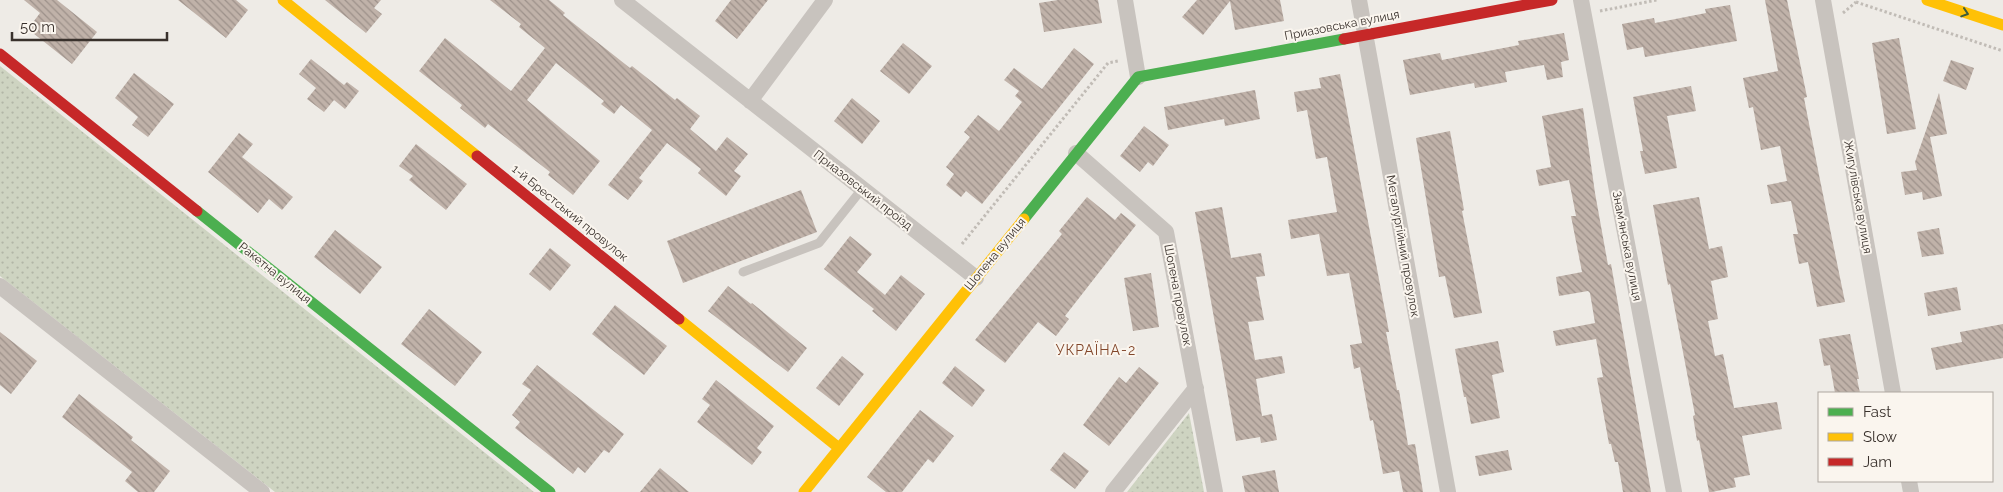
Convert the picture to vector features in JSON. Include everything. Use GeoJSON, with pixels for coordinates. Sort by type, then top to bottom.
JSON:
{"type":"FeatureCollection","features":[{"type":"Feature","properties":{"kind":"street","name":"1-й Брестський провулок"},"geometry":{"type":"LineString","coordinates":[[283,0],[839,448]]}},
{"type":"Feature","properties":{"kind":"street","name":"Приазовський проїзд"},"geometry":{"type":"LineString","coordinates":[[622,0],[976,278]]}},
{"type":"Feature","properties":{"kind":"street"},"geometry":{"type":"LineString","coordinates":[[750,101],[825,0]]}},
{"type":"Feature","properties":{"kind":"street"},"geometry":{"type":"LineString","coordinates":[[1125,0],[1138,77]]}},
{"type":"Feature","properties":{"kind":"street","name":"Металургійний провулок"},"geometry":{"type":"LineString","coordinates":[[1359,0],[1448,492]]}},
{"type":"Feature","properties":{"kind":"street","name":"Приазовська вулиця"},"geometry":{"type":"LineString","coordinates":[[1138,77],[1552,0]]}},
{"type":"Feature","properties":{"kind":"street","name":"Знам’янська вулиця"},"geometry":{"type":"LineString","coordinates":[[1581,0],[1674,492]]}},
{"type":"Feature","properties":{"kind":"street","name":"Жигулівська вулиця"},"geometry":{"type":"LineString","coordinates":[[1823,0],[1893,392]]}},
{"type":"Feature","properties":{"kind":"street"},"geometry":{"type":"LineString","coordinates":[[1927,0],[2003,25]]}},
{"type":"Feature","properties":{"kind":"street","name":"Ракетна вулиця"},"geometry":{"type":"LineString","coordinates":[[0,54],[550,492]]}},
{"type":"Feature","properties":{"kind":"street","name":"Шопена вулиця"},"geometry":{"type":"LineString","coordinates":[[804,492],[1138,77]]}},
{"type":"Feature","properties":{"kind":"street","name":"Шопена провулок"},"geometry":{"type":"LineString","coordinates":[[1076,153],[1166,232],[1215,492]]}},
{"type":"Feature","properties":{"kind":"street"},"geometry":{"type":"LineString","coordinates":[[0,286],[262,492]]}},
{"type":"Feature","properties":{"kind":"street"},"geometry":{"type":"LineString","coordinates":[[1113,492],[1196,388]]}},
{"type":"Feature","properties":{"kind":"lane"},"geometry":{"type":"LineString","coordinates":[[743,272],[819,243],[862,189]]}},
{"type":"Feature","properties":{"kind":"path"},"geometry":{"type":"LineString","coordinates":[[1856,0],[1856,2],[2003,51]]}},
{"type":"Feature","properties":{"kind":"path"},"geometry":{"type":"LineString","coordinates":[[950,258],[1108,63]]}},
{"type":"Feature","properties":{"kind":"green space"},"geometry":{"type":"Polygon","coordinates":[[[0,66],[534,492],[275,492],[0,276],[0,66]]]}},
{"type":"Feature","properties":{"kind":"green space"},"geometry":{"type":"Polygon","coordinates":[[[1189,413],[1204,492],[1127,492],[1189,413]]]}},
{"type":"Feature","properties":{"kind":"building"},"geometry":{"type":"Polygon","coordinates":[[[24,0],[57,0],[97,32],[72,64],[28,29],[40,13],[24,0]]]}},
{"type":"Feature","properties":{"kind":"building"},"geometry":{"type":"Polygon","coordinates":[[[178,0],[236,0],[248,10],[226,38],[178,0]]]}},
{"type":"Feature","properties":{"kind":"building"},"geometry":{"type":"Polygon","coordinates":[[[325,0],[381,0],[374,8],[382,14],[366,33],[325,0]]]}},
{"type":"Feature","properties":{"kind":"building"},"geometry":{"type":"Polygon","coordinates":[[[490,0],[549,0],[565,13],[563,15],[630,68],[632,66],[675,100],[677,98],[700,116],[690,129],[716,151],[727,137],[748,154],[734,171],[741,176],[726,196],[698,173],[701,169],[667,143],[639,178],[643,181],[628,200],[608,185],[652,130],[621,105],[614,114],[601,104],[604,101],[556,63],[527,100],[600,161],[573,195],[548,175],[550,172],[488,124],[485,128],[460,108],[462,105],[419,71],[445,38],[511,91],[545,48],[519,27],[521,24],[490,0]]]}},
{"type":"Feature","properties":{"kind":"building"},"geometry":{"type":"Polygon","coordinates":[[[731,0],[768,0],[737,39],[715,21],[731,0]]]}},
{"type":"Feature","properties":{"kind":"building"},"geometry":{"type":"Polygon","coordinates":[[[1058,0],[1098,0],[1102,23],[1044,32],[1039,3],[1058,0]]]}},
{"type":"Feature","properties":{"kind":"building"},"geometry":{"type":"Polygon","coordinates":[[[1197,0],[1280,0],[1284,21],[1235,30],[1230,1],[1203,35],[1182,17],[1197,0]]]}},
{"type":"Feature","properties":{"kind":"building"},"geometry":{"type":"Polygon","coordinates":[[[1765,0],[1787,0],[1807,97],[1804,98],[1845,302],[1817,307],[1808,262],[1799,264],[1793,234],[1798,234],[1791,201],[1771,204],[1767,185],[1787,181],[1780,146],[1761,150],[1753,107],[1749,108],[1743,78],[1778,71],[1765,0]]]}},
{"type":"Feature","properties":{"kind":"building"},"geometry":{"type":"Polygon","coordinates":[[[1730,5],[1737,41],[1645,57],[1643,47],[1627,50],[1622,24],[1654,18],[1655,23],[1706,13],[1705,9],[1730,5]]]}},
{"type":"Feature","properties":{"kind":"building"},"geometry":{"type":"Polygon","coordinates":[[[1564,33],[1569,60],[1561,62],[1563,77],[1547,80],[1544,65],[1505,72],[1507,82],[1475,88],[1474,83],[1410,95],[1403,60],[1440,53],[1442,60],[1519,45],[1518,41],[1564,33]]]}},
{"type":"Feature","properties":{"kind":"building"},"geometry":{"type":"Polygon","coordinates":[[[1899,38],[1916,129],[1887,134],[1872,43],[1899,38]]]}},
{"type":"Feature","properties":{"kind":"building"},"geometry":{"type":"Polygon","coordinates":[[[903,43],[932,66],[909,94],[880,71],[903,43]]]}},
{"type":"Feature","properties":{"kind":"building"},"geometry":{"type":"Polygon","coordinates":[[[1074,48],[1094,64],[982,204],[966,191],[961,197],[946,185],[954,174],[946,167],[970,137],[964,132],[978,115],[999,131],[1022,102],[1015,96],[1019,91],[1004,80],[1014,68],[1042,89],[1074,48]]]}},
{"type":"Feature","properties":{"kind":"building"},"geometry":{"type":"Polygon","coordinates":[[[311,59],[344,85],[347,82],[359,91],[345,109],[334,100],[324,112],[307,99],[316,88],[299,74],[311,59]]]}},
{"type":"Feature","properties":{"kind":"building"},"geometry":{"type":"Polygon","coordinates":[[[1951,60],[1974,68],[1966,90],[1943,81],[1951,60]]]}},
{"type":"Feature","properties":{"kind":"building"},"geometry":{"type":"Polygon","coordinates":[[[134,73],[174,104],[148,137],[132,125],[138,117],[115,98],[134,73]]]}},
{"type":"Feature","properties":{"kind":"building"},"geometry":{"type":"Polygon","coordinates":[[[1340,74],[1389,332],[1386,332],[1397,390],[1399,390],[1408,445],[1415,444],[1423,492],[1403,492],[1399,471],[1383,474],[1373,420],[1370,421],[1360,367],[1354,369],[1350,345],[1362,343],[1349,273],[1327,276],[1319,234],[1291,239],[1288,220],[1337,212],[1327,157],[1316,159],[1307,110],[1297,112],[1294,92],[1321,88],[1319,78],[1340,74]]]}},
{"type":"Feature","properties":{"kind":"building"},"geometry":{"type":"Polygon","coordinates":[[[1691,86],[1696,111],[1667,116],[1677,168],[1645,174],[1640,151],[1643,151],[1633,97],[1691,86]]]}},
{"type":"Feature","properties":{"kind":"building"},"geometry":{"type":"Polygon","coordinates":[[[1255,90],[1260,119],[1225,126],[1224,119],[1168,130],[1164,107],[1255,90]]]}},
{"type":"Feature","properties":{"kind":"building"},"geometry":{"type":"Polygon","coordinates":[[[1939,93],[1947,134],[1930,137],[1942,196],[1923,200],[1922,192],[1905,195],[1901,172],[1917,170],[1915,162],[1939,93]]]}},
{"type":"Feature","properties":{"kind":"building"},"geometry":{"type":"Polygon","coordinates":[[[852,98],[880,121],[862,144],[834,121],[852,98]]]}},
{"type":"Feature","properties":{"kind":"building"},"geometry":{"type":"Polygon","coordinates":[[[1583,108],[1595,193],[1608,265],[1611,264],[1651,492],[1623,492],[1618,462],[1615,462],[1611,444],[1609,444],[1597,378],[1603,377],[1596,339],[1556,346],[1553,331],[1595,323],[1590,293],[1588,291],[1559,296],[1556,277],[1582,272],[1571,216],[1576,216],[1569,180],[1539,186],[1536,170],[1551,167],[1542,116],[1583,108]]]}},
{"type":"Feature","properties":{"kind":"building"},"geometry":{"type":"Polygon","coordinates":[[[1144,126],[1169,145],[1153,166],[1148,162],[1140,172],[1120,156],[1144,126]]]}},
{"type":"Feature","properties":{"kind":"building"},"geometry":{"type":"Polygon","coordinates":[[[1450,131],[1464,210],[1462,211],[1482,313],[1454,318],[1445,276],[1439,277],[1416,138],[1450,131]]]}},
{"type":"Feature","properties":{"kind":"building"},"geometry":{"type":"Polygon","coordinates":[[[239,133],[253,144],[242,157],[293,197],[282,210],[269,199],[258,213],[208,172],[239,133]]]}},
{"type":"Feature","properties":{"kind":"building"},"geometry":{"type":"Polygon","coordinates":[[[416,144],[467,184],[446,210],[409,180],[413,176],[399,166],[416,144]]]}},
{"type":"Feature","properties":{"kind":"building"},"geometry":{"type":"Polygon","coordinates":[[[801,190],[817,232],[683,283],[667,241],[801,190]]]}},
{"type":"Feature","properties":{"kind":"building"},"geometry":{"type":"Polygon","coordinates":[[[1087,197],[1115,220],[1121,213],[1136,225],[1065,316],[1069,319],[1056,336],[1038,322],[1005,363],[975,340],[1062,234],[1059,231],[1087,197]]]}},
{"type":"Feature","properties":{"kind":"building"},"geometry":{"type":"Polygon","coordinates":[[[1699,197],[1709,249],[1722,246],[1728,277],[1711,281],[1718,319],[1708,321],[1715,356],[1723,354],[1734,408],[1777,402],[1782,429],[1742,436],[1750,475],[1734,478],[1736,487],[1712,492],[1709,492],[1699,440],[1697,441],[1693,416],[1695,415],[1653,205],[1699,197]]]}},
{"type":"Feature","properties":{"kind":"building"},"geometry":{"type":"Polygon","coordinates":[[[1222,207],[1231,258],[1261,253],[1265,276],[1256,277],[1264,320],[1248,322],[1255,360],[1282,356],[1285,373],[1256,379],[1262,416],[1272,414],[1277,440],[1261,443],[1260,437],[1236,441],[1195,212],[1222,207]]]}},
{"type":"Feature","properties":{"kind":"building"},"geometry":{"type":"Polygon","coordinates":[[[1939,228],[1944,254],[1922,257],[1917,232],[1939,228]]]}},
{"type":"Feature","properties":{"kind":"building"},"geometry":{"type":"Polygon","coordinates":[[[335,230],[382,267],[360,294],[314,257],[335,230]]]}},
{"type":"Feature","properties":{"kind":"building"},"geometry":{"type":"Polygon","coordinates":[[[850,236],[872,254],[857,272],[885,295],[901,275],[925,294],[896,331],[872,311],[874,309],[824,269],[850,236]]]}},
{"type":"Feature","properties":{"kind":"building"},"geometry":{"type":"Polygon","coordinates":[[[550,248],[571,265],[550,291],[529,274],[550,248]]]}},
{"type":"Feature","properties":{"kind":"building"},"geometry":{"type":"Polygon","coordinates":[[[1151,273],[1159,327],[1133,331],[1124,278],[1151,273]]]}},
{"type":"Feature","properties":{"kind":"building"},"geometry":{"type":"Polygon","coordinates":[[[728,286],[807,348],[788,372],[708,311],[728,286]]]}},
{"type":"Feature","properties":{"kind":"building"},"geometry":{"type":"Polygon","coordinates":[[[1957,287],[1961,310],[1928,316],[1924,293],[1957,287]]]}},
{"type":"Feature","properties":{"kind":"building"},"geometry":{"type":"Polygon","coordinates":[[[615,305],[667,346],[644,375],[592,334],[615,305]]]}},
{"type":"Feature","properties":{"kind":"building"},"geometry":{"type":"Polygon","coordinates":[[[429,309],[482,352],[455,386],[401,344],[429,309]]]}},
{"type":"Feature","properties":{"kind":"building"},"geometry":{"type":"Polygon","coordinates":[[[2003,324],[2003,358],[1936,370],[1931,348],[1962,342],[1960,332],[2003,324]]]}},
{"type":"Feature","properties":{"kind":"building"},"geometry":{"type":"Polygon","coordinates":[[[0,332],[37,361],[11,394],[0,385],[0,332]]]}},
{"type":"Feature","properties":{"kind":"building"},"geometry":{"type":"Polygon","coordinates":[[[1850,334],[1860,392],[1835,392],[1830,365],[1824,366],[1819,339],[1850,334]]]}},
{"type":"Feature","properties":{"kind":"building"},"geometry":{"type":"Polygon","coordinates":[[[1498,341],[1504,372],[1492,375],[1500,418],[1471,424],[1455,349],[1498,341]]]}},
{"type":"Feature","properties":{"kind":"building"},"geometry":{"type":"Polygon","coordinates":[[[842,356],[864,374],[839,406],[816,388],[842,356]]]}},
{"type":"Feature","properties":{"kind":"building"},"geometry":{"type":"Polygon","coordinates":[[[537,365],[624,434],[609,453],[604,450],[585,473],[578,467],[573,474],[515,428],[520,422],[512,415],[531,390],[522,384],[537,365]]]}},
{"type":"Feature","properties":{"kind":"building"},"geometry":{"type":"Polygon","coordinates":[[[955,366],[985,390],[972,407],[942,383],[955,366]]]}},
{"type":"Feature","properties":{"kind":"building"},"geometry":{"type":"Polygon","coordinates":[[[1139,367],[1159,383],[1109,446],[1083,425],[1119,377],[1126,383],[1139,367]]]}},
{"type":"Feature","properties":{"kind":"building"},"geometry":{"type":"Polygon","coordinates":[[[716,380],[774,426],[757,448],[762,452],[752,465],[697,422],[710,405],[702,399],[716,380]]]}},
{"type":"Feature","properties":{"kind":"building"},"geometry":{"type":"Polygon","coordinates":[[[79,394],[133,437],[131,440],[170,471],[154,492],[138,492],[125,481],[132,472],[62,417],[79,394]]]}},
{"type":"Feature","properties":{"kind":"building"},"geometry":{"type":"Polygon","coordinates":[[[920,410],[954,436],[933,463],[928,459],[902,492],[886,492],[867,477],[920,410]]]}},
{"type":"Feature","properties":{"kind":"building"},"geometry":{"type":"Polygon","coordinates":[[[1508,450],[1512,470],[1479,476],[1475,456],[1508,450]]]}},
{"type":"Feature","properties":{"kind":"building"},"geometry":{"type":"Polygon","coordinates":[[[1064,452],[1089,471],[1075,489],[1050,470],[1064,452]]]}},
{"type":"Feature","properties":{"kind":"building"},"geometry":{"type":"Polygon","coordinates":[[[660,468],[689,492],[640,492],[660,468]]]}},
{"type":"Feature","properties":{"kind":"building"},"geometry":{"type":"Polygon","coordinates":[[[1275,470],[1279,492],[1245,492],[1242,476],[1275,470]]]}},
{"type":"Feature","properties":{"kind":"traffic: fast"},"geometry":{"type":"LineString","coordinates":[[1024,219],[1138,77],[1344,39]]}},
{"type":"Feature","properties":{"kind":"traffic: fast"},"geometry":{"type":"LineString","coordinates":[[197,211],[550,492]]}},
{"type":"Feature","properties":{"kind":"traffic: slow"},"geometry":{"type":"LineString","coordinates":[[283,0],[477,156]]}},
{"type":"Feature","properties":{"kind":"traffic: slow"},"geometry":{"type":"LineString","coordinates":[[1927,0],[2003,25]]}},
{"type":"Feature","properties":{"kind":"traffic: slow"},"geometry":{"type":"LineString","coordinates":[[804,492],[1024,219]]}},
{"type":"Feature","properties":{"kind":"traffic: slow"},"geometry":{"type":"LineString","coordinates":[[679,319],[839,448]]}},
{"type":"Feature","properties":{"kind":"traffic: jam"},"geometry":{"type":"LineString","coordinates":[[1344,39],[1552,0]]}},
{"type":"Feature","properties":{"kind":"traffic: jam"},"geometry":{"type":"LineString","coordinates":[[0,54],[197,211]]}},
{"type":"Feature","properties":{"kind":"traffic: jam"},"geometry":{"type":"LineString","coordinates":[[477,156],[679,319]]}},
{"type":"Feature","properties":{"kind":"district","name":"УКРАЇНА-2"},"geometry":{"type":"Point","coordinates":[1096,350]}}]}
